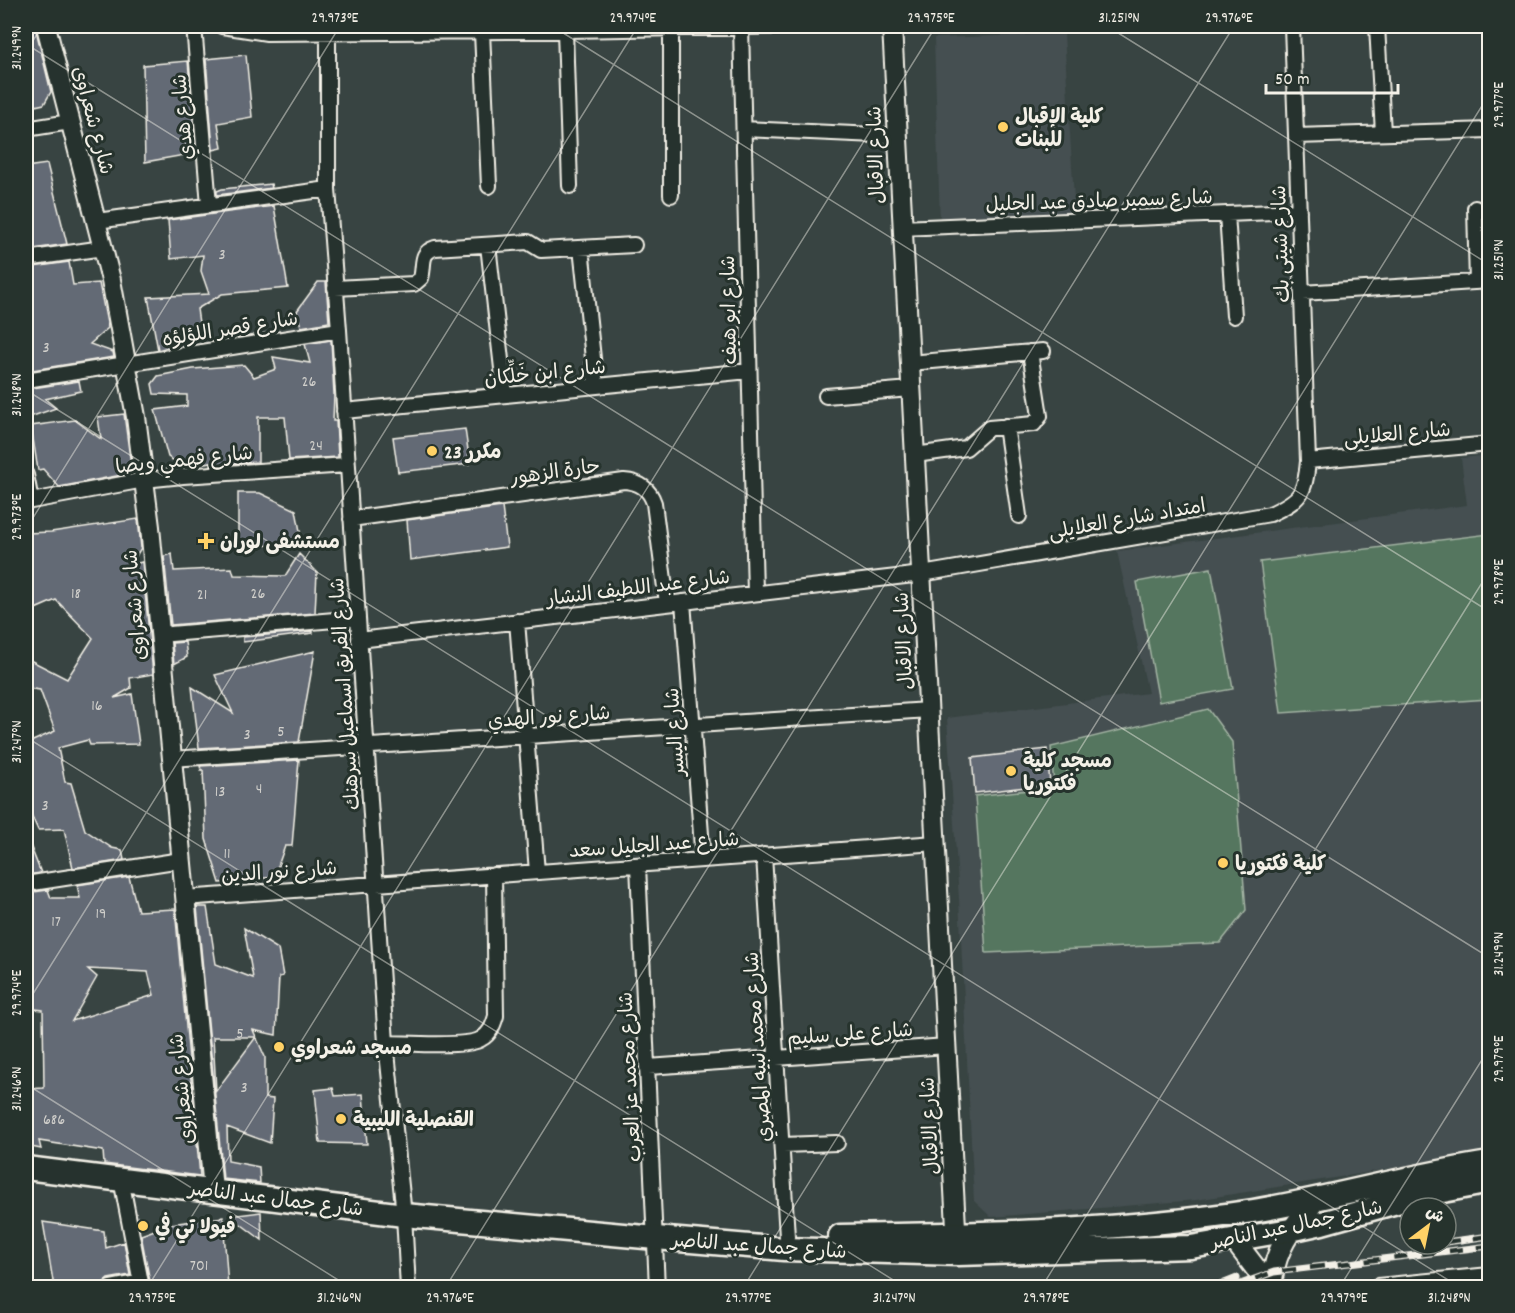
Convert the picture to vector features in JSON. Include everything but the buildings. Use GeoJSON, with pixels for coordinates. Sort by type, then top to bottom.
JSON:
{"type":"FeatureCollection","features":[{"type":"Feature","properties":{"kind":"main road","name":"شارع جمال عبد الناصر"},"geometry":{"type":"LineString","coordinates":[[26,1155],[212,1184],[403,1207],[656,1233],[784,1250],[957,1244],[1055,1231],[1152,1224],[1316,1201],[1490,1163]]}},
{"type":"Feature","properties":{"kind":"main road","name":"شارع جمال عبد الناصر"},"geometry":{"type":"LineString","coordinates":[[26,1168],[121,1179],[212,1184]]}},
{"type":"Feature","properties":{"kind":"main road","name":"شارع جمال عبد الناصر"},"geometry":{"type":"LineString","coordinates":[[656,1233],[957,1244],[1191,1247],[1290,1230],[1422,1194],[1490,1182]]}},
{"type":"Feature","properties":{"kind":"main road"},"geometry":{"type":"LineString","coordinates":[[1271,1287],[1278,1255],[1290,1230],[1316,1201]]}},
{"type":"Feature","properties":{"kind":"main road"},"geometry":{"type":"LineString","coordinates":[[1227,1214],[1234,1240],[1252,1262],[1266,1287]]}},
{"type":"Feature","properties":{"kind":"street","name":"شارع شعراوى"},"geometry":{"type":"LineString","coordinates":[[46,26],[104,248],[136,417],[212,1184]]}},
{"type":"Feature","properties":{"kind":"street","name":"شارع هدي"},"geometry":{"type":"LineString","coordinates":[[194,26],[209,205]]}},
{"type":"Feature","properties":{"kind":"street"},"geometry":{"type":"LineString","coordinates":[[222,26],[267,33],[328,29],[482,32],[508,28],[565,30],[803,26]]}},
{"type":"Feature","properties":{"kind":"street","name":"شارع ابو هيف"},"geometry":{"type":"LineString","coordinates":[[741,26],[755,593]]}},
{"type":"Feature","properties":{"kind":"street","name":"شارع الاقبال"},"geometry":{"type":"LineString","coordinates":[[892,26],[957,1244]]}},
{"type":"Feature","properties":{"kind":"street","name":"شارع شيتى بك"},"geometry":{"type":"LineString","coordinates":[[1292,26],[1308,461]]}},
{"type":"Feature","properties":{"kind":"street"},"geometry":{"type":"LineString","coordinates":[[1377,26],[1383,133]]}},
{"type":"Feature","properties":{"kind":"street"},"geometry":{"type":"LineString","coordinates":[[671,28],[671,195]]}},
{"type":"Feature","properties":{"kind":"street","name":"شارع الفريق اسماعيل سرهنك"},"geometry":{"type":"LineString","coordinates":[[328,29],[328,189],[386,1043],[403,1207],[408,1287]]}},
{"type":"Feature","properties":{"kind":"street"},"geometry":{"type":"LineString","coordinates":[[565,30],[570,186]]}},
{"type":"Feature","properties":{"kind":"street"},"geometry":{"type":"LineString","coordinates":[[482,32],[489,186]]}},
{"type":"Feature","properties":{"kind":"street"},"geometry":{"type":"LineString","coordinates":[[26,129],[70,122]]}},
{"type":"Feature","properties":{"kind":"street"},"geometry":{"type":"LineString","coordinates":[[744,129],[898,136]]}},
{"type":"Feature","properties":{"kind":"street"},"geometry":{"type":"LineString","coordinates":[[1296,136],[1490,130]]}},
{"type":"Feature","properties":{"kind":"street"},"geometry":{"type":"LineString","coordinates":[[97,221],[328,189]]}},
{"type":"Feature","properties":{"kind":"street"},"geometry":{"type":"LineString","coordinates":[[1302,293],[1483,281],[1475,208]]}},
{"type":"Feature","properties":{"kind":"street","name":"شارع سمير صادق عبد الجليل"},"geometry":{"type":"LineString","coordinates":[[901,228],[1299,211]]}},
{"type":"Feature","properties":{"kind":"street"},"geometry":{"type":"LineString","coordinates":[[1227,214],[1234,315]]}},
{"type":"Feature","properties":{"kind":"street"},"geometry":{"type":"LineString","coordinates":[[335,288],[414,284],[421,278],[424,256],[430,249],[528,242],[541,250],[634,245]]}},
{"type":"Feature","properties":{"kind":"street"},"geometry":{"type":"LineString","coordinates":[[488,244],[505,395]]}},
{"type":"Feature","properties":{"kind":"street"},"geometry":{"type":"LineString","coordinates":[[26,259],[104,248]]}},
{"type":"Feature","properties":{"kind":"street"},"geometry":{"type":"LineString","coordinates":[[581,248],[596,386]]}},
{"type":"Feature","properties":{"kind":"street","name":"شارع قصر اللؤلؤه"},"geometry":{"type":"LineString","coordinates":[[26,380],[339,330]]}},
{"type":"Feature","properties":{"kind":"street"},"geometry":{"type":"LineString","coordinates":[[910,363],[1036,352],[1040,416],[1034,424],[989,428],[966,448],[915,455]]}},
{"type":"Feature","properties":{"kind":"street","name":"شارع ابن خَلِّكان"},"geometry":{"type":"LineString","coordinates":[[344,411],[749,371]]}},
{"type":"Feature","properties":{"kind":"street"},"geometry":{"type":"LineString","coordinates":[[826,396],[911,388]]}},
{"type":"Feature","properties":{"kind":"street"},"geometry":{"type":"LineString","coordinates":[[1006,426],[1018,516]]}},
{"type":"Feature","properties":{"kind":"street","name":"شارع العلايلى"},"geometry":{"type":"LineString","coordinates":[[1308,461],[1490,444]]}},
{"type":"Feature","properties":{"kind":"street","name":"امتداد شارع العلايلى"},"geometry":{"type":"LineString","coordinates":[[922,574],[1269,514],[1292,504],[1303,491],[1307,480],[1308,461]]}},
{"type":"Feature","properties":{"kind":"street","name":"شارع فهمي ويصا"},"geometry":{"type":"LineString","coordinates":[[28,501],[144,480],[226,472],[347,465]]}},
{"type":"Feature","properties":{"kind":"street"},"geometry":{"type":"LineString","coordinates":[[26,476],[28,501]]}},
{"type":"Feature","properties":{"kind":"street","name":"حارة الزهور"},"geometry":{"type":"LineString","coordinates":[[351,519],[632,481],[646,489],[654,503],[667,603]]}},
{"type":"Feature","properties":{"kind":"street","name":"شارع عبد اللطيف النشار"},"geometry":{"type":"LineString","coordinates":[[359,640],[922,574]]}},
{"type":"Feature","properties":{"kind":"street","name":"شارع اليسر"},"geometry":{"type":"LineString","coordinates":[[683,602],[703,860]]}},
{"type":"Feature","properties":{"kind":"street"},"geometry":{"type":"LineString","coordinates":[[159,635],[358,618]]}},
{"type":"Feature","properties":{"kind":"street"},"geometry":{"type":"LineString","coordinates":[[518,621],[537,872]]}},
{"type":"Feature","properties":{"kind":"street","name":"شارع نور الهدي"},"geometry":{"type":"LineString","coordinates":[[171,759],[929,710]]}},
{"type":"Feature","properties":{"kind":"street","name":"شارع عبد الجليل سعد"},"geometry":{"type":"LineString","coordinates":[[376,884],[936,843]]}},
{"type":"Feature","properties":{"kind":"street","name":"شارع محمد نبيه المصري"},"geometry":{"type":"LineString","coordinates":[[764,855],[788,1237]]}},
{"type":"Feature","properties":{"kind":"street"},"geometry":{"type":"LineString","coordinates":[[26,883],[181,860]]}},
{"type":"Feature","properties":{"kind":"street","name":"شارع محمد عز العرب"},"geometry":{"type":"LineString","coordinates":[[638,865],[657,1287]]}},
{"type":"Feature","properties":{"kind":"street"},"geometry":{"type":"LineString","coordinates":[[386,1043],[472,1043],[488,1034],[494,1025],[496,1016],[494,875]]}},
{"type":"Feature","properties":{"kind":"street","name":"شارع نور الدين"},"geometry":{"type":"LineString","coordinates":[[184,898],[376,884]]}},
{"type":"Feature","properties":{"kind":"street","name":"شارع على سليم"},"geometry":{"type":"LineString","coordinates":[[648,1067],[947,1046]]}},
{"type":"Feature","properties":{"kind":"street"},"geometry":{"type":"LineString","coordinates":[[783,1145],[837,1143]]}},
{"type":"Feature","properties":{"kind":"street"},"geometry":{"type":"LineString","coordinates":[[110,1287],[141,1285],[121,1179]]}},
{"type":"Feature","properties":{"kind":"street"},"geometry":{"type":"LineString","coordinates":[[1378,1287],[1446,1284],[1490,1277]]}},
{"type":"Feature","properties":{"kind":"shaded area","name":"كلية الإقبال للبنات"},"geometry":{"type":"Polygon","coordinates":[[[1064,34],[1075,216],[940,222],[934,38],[1064,34]]]}},
{"type":"Feature","properties":{"kind":"shaded area","name":"كلية فكتوريا"},"geometry":{"type":"Polygon","coordinates":[[[1489,450],[1489,1149],[1365,1173],[1196,1200],[991,1217],[974,1201],[959,899],[947,718],[1148,693],[1117,551],[1467,505],[1461,458],[1482,456],[1482,451],[1489,450]]]}},
{"type":"Feature","properties":{"kind":"green space"},"geometry":{"type":"Polygon","coordinates":[[[1489,534],[1489,699],[1281,713],[1260,562],[1489,534]]]}},
{"type":"Feature","properties":{"kind":"green space"},"geometry":{"type":"Polygon","coordinates":[[[1211,568],[1233,689],[1159,702],[1137,582],[1211,568]]]}},
{"type":"Feature","properties":{"kind":"green space"},"geometry":{"type":"Polygon","coordinates":[[[1208,709],[1232,742],[1246,910],[1220,943],[986,953],[975,796],[1054,787],[1051,747],[1208,709]]]}},
{"type":"Feature","properties":{"kind":"railway"},"geometry":{"type":"LineString","coordinates":[[1458,1240],[1490,1236]]}},
{"type":"Feature","properties":{"kind":"railway"},"geometry":{"type":"LineString","coordinates":[[1229,1288],[1274,1272],[1490,1246]]}},
{"type":"Feature","properties":{"kind":"railway"},"geometry":{"type":"LineString","coordinates":[[1212,1288],[1237,1278]]}},
{"type":"Feature","properties":{"kind":"place","name":"كلية الإقبال للبنات"},"geometry":{"type":"Point","coordinates":[1003,127]}},
{"type":"Feature","properties":{"kind":"place","name":"23 مكرر"},"geometry":{"type":"Point","coordinates":[432,451]}},
{"type":"Feature","properties":{"kind":"place","name":"مستشفى لوران"},"geometry":{"type":"Point","coordinates":[206,541]}},
{"type":"Feature","properties":{"kind":"place","name":"مسجد كلية فكتوريا"},"geometry":{"type":"Point","coordinates":[1011,771]}},
{"type":"Feature","properties":{"kind":"place","name":"كلية فكتوريا"},"geometry":{"type":"Point","coordinates":[1223,863]}},
{"type":"Feature","properties":{"kind":"place","name":"مسجد شعراوي"},"geometry":{"type":"Point","coordinates":[279,1047]}},
{"type":"Feature","properties":{"kind":"place","name":"القنصلية الليبية"},"geometry":{"type":"Point","coordinates":[341,1119]}},
{"type":"Feature","properties":{"kind":"place","name":"فيولا تي في"},"geometry":{"type":"Point","coordinates":[143,1226]}}]}
